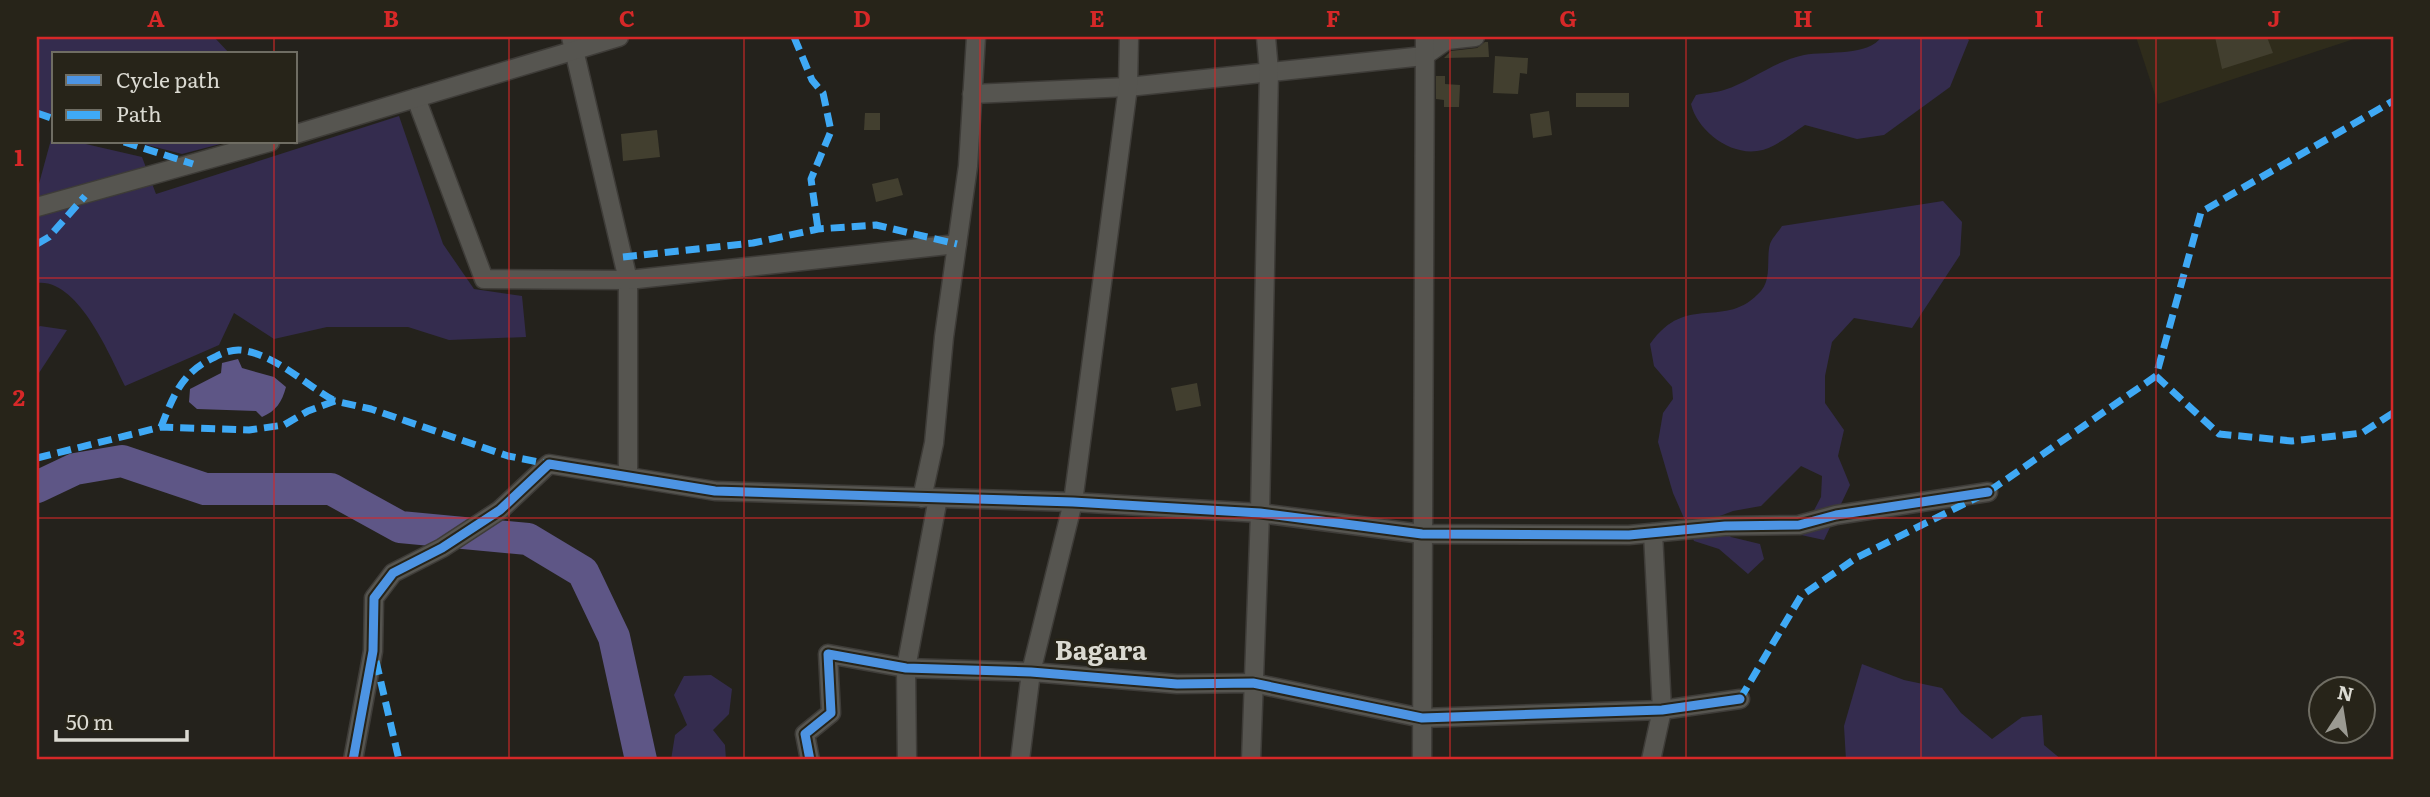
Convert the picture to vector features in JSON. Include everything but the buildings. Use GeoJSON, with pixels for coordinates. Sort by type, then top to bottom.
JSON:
{"type":"FeatureCollection","features":[{"type":"Feature","properties":{"kind":"street"},"geometry":{"type":"LineString","coordinates":[[298,133],[416,98],[572,44],[619,37]]}},
{"type":"Feature","properties":{"kind":"street"},"geometry":{"type":"LineString","coordinates":[[907,760],[906,668],[930,498],[934,443],[968,166],[975,37]]}},
{"type":"Feature","properties":{"kind":"street"},"geometry":{"type":"LineString","coordinates":[[1020,760],[1031,672],[1073,502],[1128,87],[1129,37]]}},
{"type":"Feature","properties":{"kind":"street"},"geometry":{"type":"LineString","coordinates":[[1251,760],[1260,513],[1269,71],[1266,37]]}},
{"type":"Feature","properties":{"kind":"street"},"geometry":{"type":"LineString","coordinates":[[1422,760],[1426,328],[1425,37]]}},
{"type":"Feature","properties":{"kind":"street"},"geometry":{"type":"LineString","coordinates":[[972,94],[1128,87],[1424,56],[1447,40],[1475,37]]}},
{"type":"Feature","properties":{"kind":"street"},"geometry":{"type":"LineString","coordinates":[[572,44],[628,280],[628,477]]}},
{"type":"Feature","properties":{"kind":"street"},"geometry":{"type":"LineString","coordinates":[[416,98],[484,279],[628,280],[957,244]]}},
{"type":"Feature","properties":{"kind":"street"},"geometry":{"type":"LineString","coordinates":[[37,208],[263,144]]}},
{"type":"Feature","properties":{"kind":"street"},"geometry":{"type":"LineString","coordinates":[[353,760],[373,651],[374,598],[393,573],[442,548],[500,510],[549,464],[715,491],[1073,502],[1260,513],[1422,534],[1653,533],[1725,526],[1800,525],[1836,515],[1987,492]]}},
{"type":"Feature","properties":{"kind":"street"},"geometry":{"type":"LineString","coordinates":[[1651,760],[1662,710],[1653,533]]}},
{"type":"Feature","properties":{"kind":"street"},"geometry":{"type":"LineString","coordinates":[[810,760],[805,734],[831,713],[828,654],[906,668],[1031,672],[1177,684],[1253,683],[1422,718],[1662,710],[1740,699]]}},
{"type":"Feature","properties":{"kind":"shaded area"},"geometry":{"type":"Polygon","coordinates":[[[37,37],[214,37],[228,52],[52,52],[52,116],[37,110],[37,37]]]}},
{"type":"Feature","properties":{"kind":"shaded area"},"geometry":{"type":"Polygon","coordinates":[[[1881,37],[1966,37],[1969,40],[1950,87],[1884,135],[1857,139],[1805,125],[1770,147],[1746,151],[1725,145],[1716,139],[1694,114],[1691,104],[1696,95],[1721,91],[1793,58],[1858,50],[1868,47],[1881,37]]]}},
{"type":"Feature","properties":{"kind":"shaded area"},"geometry":{"type":"Polygon","coordinates":[[[2136,37],[2360,37],[2158,104],[2136,37]]]}},
{"type":"Feature","properties":{"kind":"shaded area"},"geometry":{"type":"Polygon","coordinates":[[[399,116],[443,244],[474,289],[522,296],[526,337],[449,340],[408,327],[327,327],[274,339],[234,313],[219,345],[125,386],[91,321],[79,305],[52,285],[37,283],[37,191],[52,136],[52,144],[86,144],[142,157],[156,194],[399,116]]]}},
{"type":"Feature","properties":{"kind":"shaded area"},"geometry":{"type":"Polygon","coordinates":[[[144,144],[220,144],[182,154],[144,144]]]}},
{"type":"Feature","properties":{"kind":"shaded area"},"geometry":{"type":"Polygon","coordinates":[[[1943,201],[1962,222],[1960,255],[1912,328],[1854,318],[1832,342],[1825,376],[1825,403],[1844,430],[1838,456],[1850,485],[1824,540],[1801,535],[1821,497],[1822,476],[1801,466],[1761,506],[1733,511],[1712,519],[1731,537],[1760,544],[1764,559],[1748,574],[1719,549],[1694,541],[1673,493],[1658,442],[1663,413],[1673,399],[1672,387],[1654,366],[1650,344],[1664,328],[1678,319],[1733,309],[1747,303],[1761,291],[1768,274],[1770,244],[1782,226],[1943,201]]]}},
{"type":"Feature","properties":{"kind":"shaded area"},"geometry":{"type":"Polygon","coordinates":[[[40,326],[67,330],[37,376],[37,328],[40,326]]]}},
{"type":"Feature","properties":{"kind":"shaded area"},"geometry":{"type":"Polygon","coordinates":[[[238,359],[242,368],[274,377],[286,387],[275,409],[262,417],[256,411],[197,409],[189,402],[190,389],[221,373],[222,363],[238,359]]]}},
{"type":"Feature","properties":{"kind":"shaded area"},"geometry":{"type":"Polygon","coordinates":[[[1862,664],[1904,680],[1942,688],[1961,713],[1992,739],[2022,717],[2042,715],[2044,745],[2062,760],[1846,760],[1844,726],[1862,664]]]}},
{"type":"Feature","properties":{"kind":"shaded area"},"geometry":{"type":"Polygon","coordinates":[[[711,675],[732,689],[729,714],[713,730],[725,745],[726,760],[671,760],[675,735],[687,725],[674,695],[684,676],[711,675]]]}},
{"type":"Feature","properties":{"kind":"waterway"},"geometry":{"type":"LineString","coordinates":[[37,487],[75,469],[122,461],[205,489],[331,489],[400,527],[528,539],[583,572],[614,637],[641,760]]}},
{"type":"Feature","properties":{"kind":"marked path"},"geometry":{"type":"LineString","coordinates":[[794,37],[812,80],[823,93],[831,131],[811,179],[818,229]]}},
{"type":"Feature","properties":{"kind":"marked path"},"geometry":{"type":"LineString","coordinates":[[1740,699],[1801,596],[1856,558],[1988,492],[2156,376],[2201,212],[2393,101]]}},
{"type":"Feature","properties":{"kind":"marked path"},"geometry":{"type":"LineString","coordinates":[[37,113],[52,118]]}},
{"type":"Feature","properties":{"kind":"marked path"},"geometry":{"type":"LineString","coordinates":[[130,144],[193,164]]}},
{"type":"Feature","properties":{"kind":"marked path"},"geometry":{"type":"LineString","coordinates":[[37,244],[49,237],[85,196]]}},
{"type":"Feature","properties":{"kind":"marked path"},"geometry":{"type":"LineString","coordinates":[[623,257],[753,243],[818,229],[876,225],[957,244]]}},
{"type":"Feature","properties":{"kind":"marked path"},"geometry":{"type":"LineString","coordinates":[[161,427],[175,394],[187,377],[204,363],[234,350],[258,354],[269,359],[335,401]]}},
{"type":"Feature","properties":{"kind":"marked path"},"geometry":{"type":"LineString","coordinates":[[2156,376],[2219,434],[2292,441],[2362,433],[2393,413]]}},
{"type":"Feature","properties":{"kind":"marked path"},"geometry":{"type":"LineString","coordinates":[[37,458],[161,427],[249,430],[284,425],[308,411],[335,401],[371,409],[508,456],[549,464]]}},
{"type":"Feature","properties":{"kind":"marked path"},"geometry":{"type":"LineString","coordinates":[[376,661],[399,760]]}},
{"type":"Feature","properties":{"kind":"cycle path"},"geometry":{"type":"LineString","coordinates":[[353,760],[373,651],[374,598],[393,573],[442,548],[500,510],[549,464],[715,491],[1073,502],[1260,513],[1422,534],[1629,535],[1725,526],[1799,525],[1836,515],[1988,492]]}},
{"type":"Feature","properties":{"kind":"cycle path"},"geometry":{"type":"LineString","coordinates":[[810,760],[805,734],[831,713],[828,654],[906,668],[1031,672],[1177,684],[1253,683],[1422,718],[1662,710],[1740,699]]}},
{"type":"Feature","properties":{"kind":"district","name":"Bagara"},"geometry":{"type":"Point","coordinates":[1101,651]}}]}
